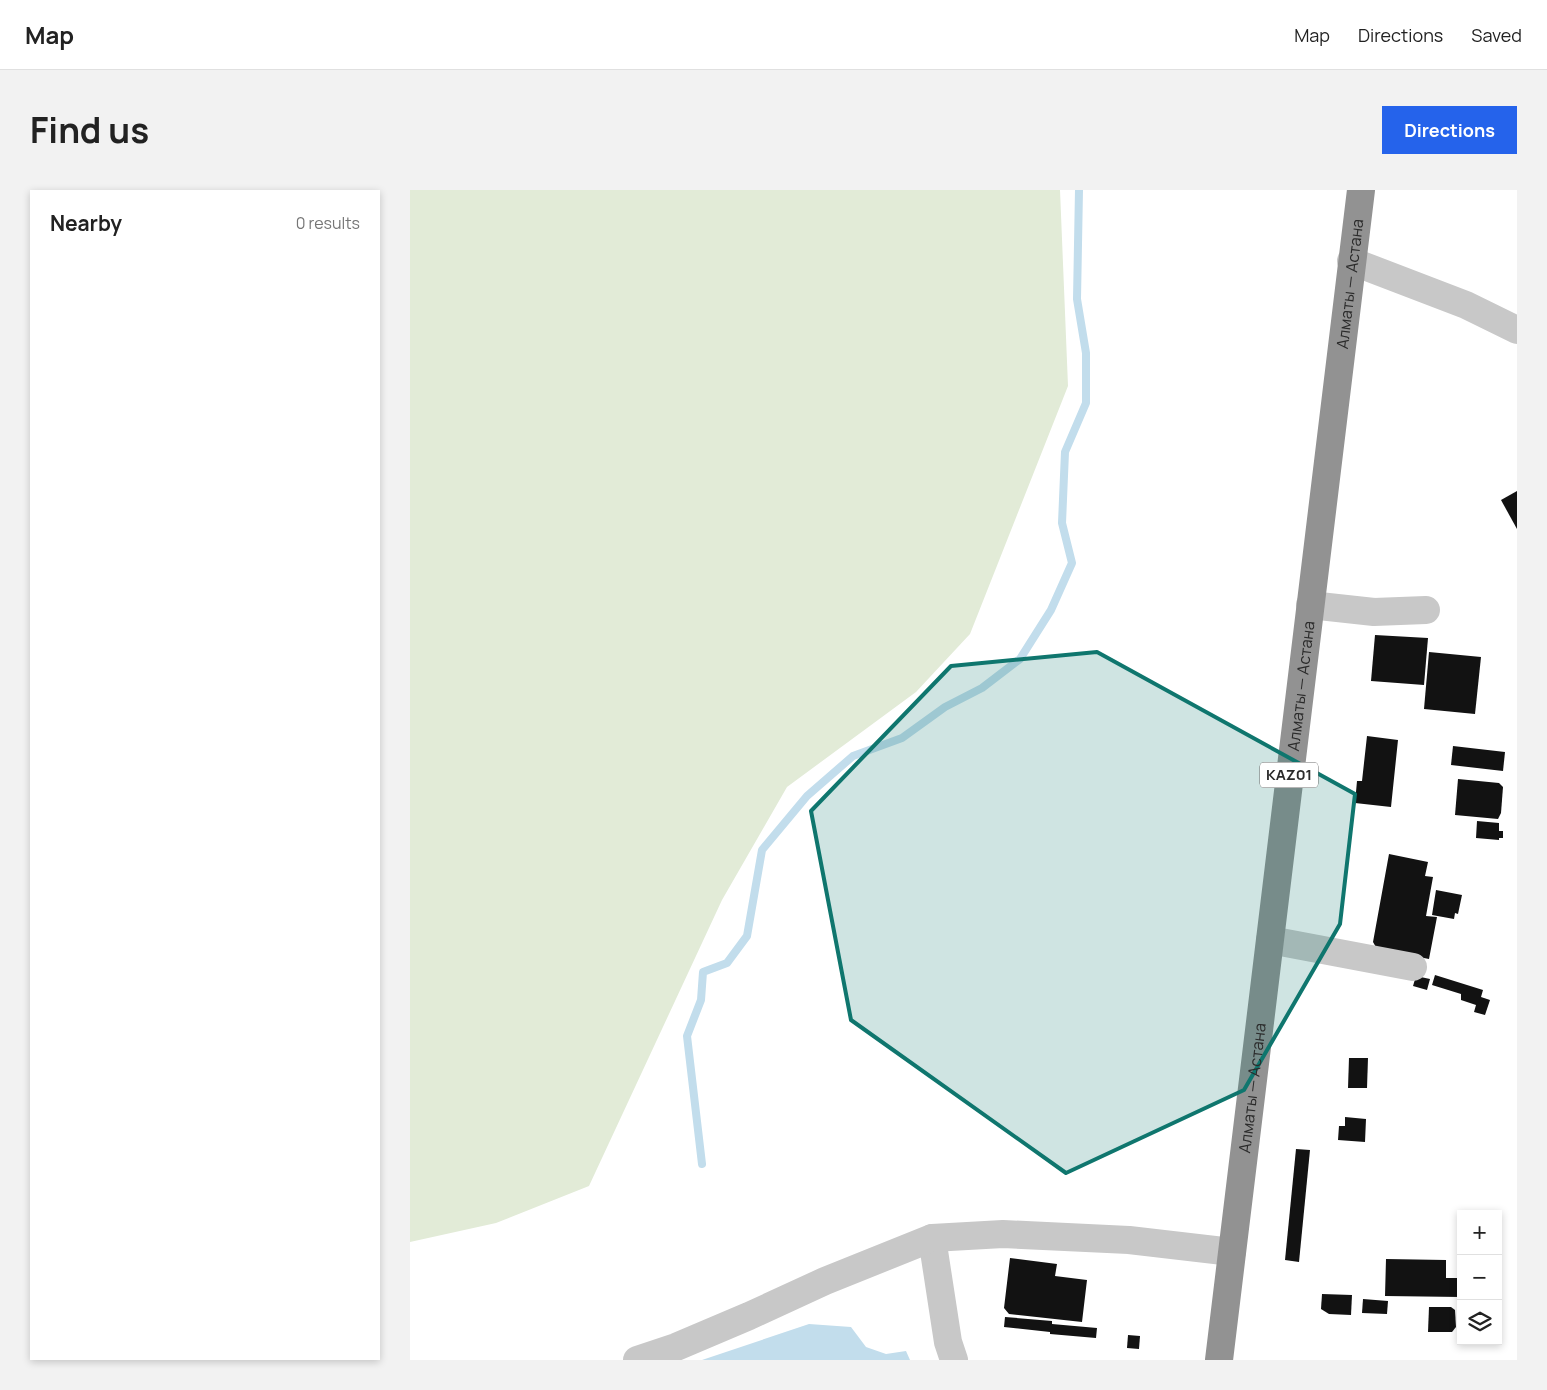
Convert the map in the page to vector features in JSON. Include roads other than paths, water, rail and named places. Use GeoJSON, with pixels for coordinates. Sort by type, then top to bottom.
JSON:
{"type":"FeatureCollection","features":[{"type":"Feature","properties":{"kind":"highway","name":"Алматы — Астана"},"geometry":{"type":"LineString","coordinates":[[1219,1360],[1361,190]]}},
{"type":"Feature","properties":{"kind":"street"},"geometry":{"type":"LineString","coordinates":[[1351,261],[1466,305],[1517,330]]}},
{"type":"Feature","properties":{"kind":"street"},"geometry":{"type":"LineString","coordinates":[[1310,604],[1374,612],[1426,610]]}},
{"type":"Feature","properties":{"kind":"street"},"geometry":{"type":"LineString","coordinates":[[1270,940],[1413,967]]}},
{"type":"Feature","properties":{"kind":"street"},"geometry":{"type":"LineString","coordinates":[[637,1360],[676,1347],[825,1281],[932,1238],[1003,1234],[1130,1240],[1232,1252]]}},
{"type":"Feature","properties":{"kind":"street"},"geometry":{"type":"LineString","coordinates":[[932,1238],[948,1342],[954,1360]]}},
{"type":"Feature","properties":{"kind":"water"},"geometry":{"type":"Polygon","coordinates":[[[809,1324],[851,1327],[866,1347],[886,1354],[906,1351],[910,1360],[702,1360],[809,1324]]]}},
{"type":"Feature","properties":{"kind":"waterway"},"geometry":{"type":"LineString","coordinates":[[702,1164],[687,1036],[701,1000],[703,972],[727,963],[747,936],[762,850],[807,796],[853,756],[902,738],[945,707],[982,688],[1020,659],[1051,610],[1072,563],[1062,523],[1065,452],[1086,403],[1086,353],[1077,299],[1079,190]]}}]}
